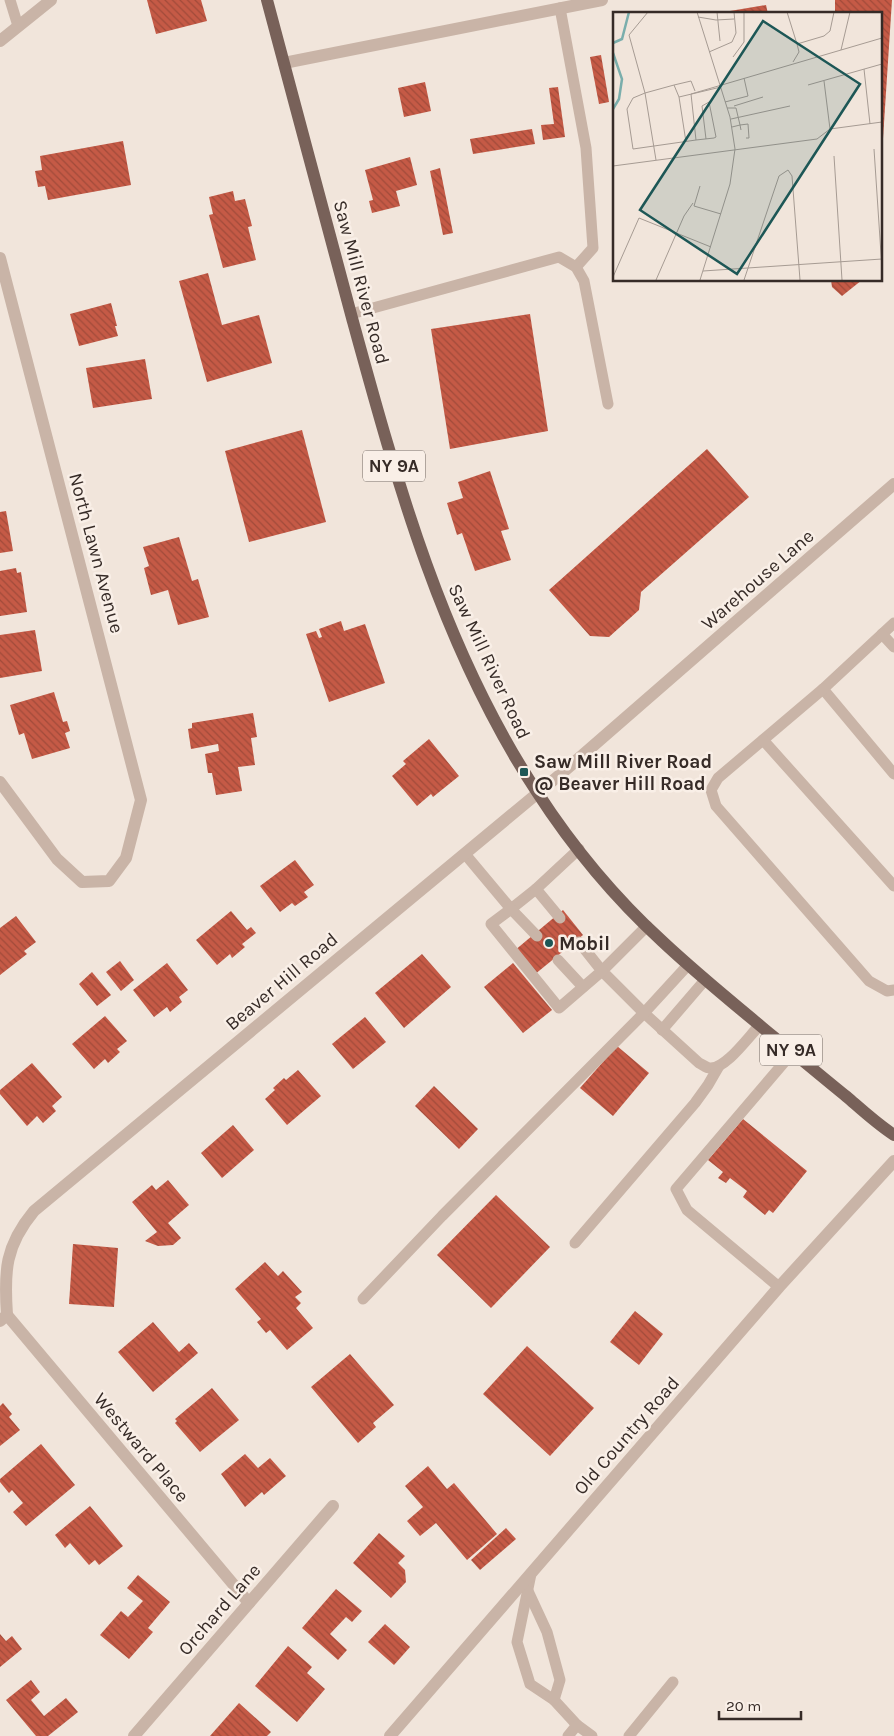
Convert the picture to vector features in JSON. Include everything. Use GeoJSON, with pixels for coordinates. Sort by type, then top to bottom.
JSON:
{"type":"FeatureCollection","features":[{"type":"Feature","properties":{"kind":"main road","name":"NY 9A"},"geometry":{"type":"LineString","coordinates":[[267,0],[284,63]]}},
{"type":"Feature","properties":{"kind":"main road","name":"Saw Mill River Road"},"geometry":{"type":"LineString","coordinates":[[284,63],[351,314],[405,504],[436,593],[475,681],[512,752],[537,793],[579,849],[612,890],[647,926],[705,980],[892,1131]]}},
{"type":"Feature","properties":{"kind":"street"},"geometry":{"type":"LineString","coordinates":[[0,41],[51,0]]}},
{"type":"Feature","properties":{"kind":"street"},"geometry":{"type":"LineString","coordinates":[[284,63],[560,4],[602,0]]}},
{"type":"Feature","properties":{"kind":"street","name":"North Lawn Avenue"},"geometry":{"type":"LineString","coordinates":[[0,258],[141,800],[126,858],[109,881],[82,882],[57,859],[0,782]]}},
{"type":"Feature","properties":{"kind":"street","name":"Warehouse Lane"},"geometry":{"type":"LineString","coordinates":[[644,702],[894,484]]}},
{"type":"Feature","properties":{"kind":"street","name":"Beaver Hill Road"},"geometry":{"type":"LineString","coordinates":[[4,1318],[5,1288],[12,1244],[21,1226],[34,1211],[562,773],[644,702]]}},
{"type":"Feature","properties":{"kind":"street","name":"Old Country Road"},"geometry":{"type":"LineString","coordinates":[[390,1736],[779,1287],[894,1161]]}},
{"type":"Feature","properties":{"kind":"street","name":"Westward Place"},"geometry":{"type":"LineString","coordinates":[[4,1318],[249,1603]]}},
{"type":"Feature","properties":{"kind":"street","name":"Orchard Lane"},"geometry":{"type":"LineString","coordinates":[[134,1736],[333,1506]]}},
{"type":"Feature","properties":{"kind":"lane"},"geometry":{"type":"LineString","coordinates":[[10,0],[18,26]]}},
{"type":"Feature","properties":{"kind":"lane"},"geometry":{"type":"LineString","coordinates":[[560,4],[586,148],[593,248],[576,267]]}},
{"type":"Feature","properties":{"kind":"lane"},"geometry":{"type":"LineString","coordinates":[[351,314],[559,257],[576,267],[584,281],[608,404]]}},
{"type":"Feature","properties":{"kind":"lane"},"geometry":{"type":"LineString","coordinates":[[894,623],[824,689],[718,778],[711,790],[716,806],[869,981],[886,991],[894,990]]}},
{"type":"Feature","properties":{"kind":"lane"},"geometry":{"type":"LineString","coordinates":[[882,634],[894,647]]}},
{"type":"Feature","properties":{"kind":"lane"},"geometry":{"type":"LineString","coordinates":[[824,689],[894,774]]}},
{"type":"Feature","properties":{"kind":"lane"},"geometry":{"type":"LineString","coordinates":[[764,740],[894,886]]}},
{"type":"Feature","properties":{"kind":"lane"},"geometry":{"type":"LineString","coordinates":[[579,849],[536,889],[491,924],[559,1008],[602,971],[647,926]]}},
{"type":"Feature","properties":{"kind":"lane"},"geometry":{"type":"LineString","coordinates":[[464,854],[537,936]]}},
{"type":"Feature","properties":{"kind":"lane"},"geometry":{"type":"LineString","coordinates":[[536,889],[560,918]]}},
{"type":"Feature","properties":{"kind":"lane"},"geometry":{"type":"LineString","coordinates":[[579,942],[602,971],[644,1013],[699,1063],[708,1068],[719,1066],[728,1060],[760,1025]]}},
{"type":"Feature","properties":{"kind":"lane"},"geometry":{"type":"LineString","coordinates":[[558,960],[583,987]]}},
{"type":"Feature","properties":{"kind":"lane"},"geometry":{"type":"LineString","coordinates":[[363,1299],[442,1216],[644,1013],[688,965]]}},
{"type":"Feature","properties":{"kind":"lane"},"geometry":{"type":"LineString","coordinates":[[662,1030],[705,980]]}},
{"type":"Feature","properties":{"kind":"lane"},"geometry":{"type":"LineString","coordinates":[[779,1287],[687,1210],[676,1189],[793,1052]]}},
{"type":"Feature","properties":{"kind":"lane"},"geometry":{"type":"LineString","coordinates":[[575,1243],[695,1103],[719,1066]]}},
{"type":"Feature","properties":{"kind":"lane"},"geometry":{"type":"LineString","coordinates":[[530,1574],[517,1642],[530,1684],[554,1700],[577,1726],[592,1736]]}},
{"type":"Feature","properties":{"kind":"lane"},"geometry":{"type":"LineString","coordinates":[[528,1591],[547,1632],[560,1680],[554,1700]]}},
{"type":"Feature","properties":{"kind":"lane"},"geometry":{"type":"LineString","coordinates":[[629,1736],[673,1682]]}},
{"type":"Feature","properties":{"kind":"lane"},"geometry":{"type":"LineString","coordinates":[[568,1736],[577,1726]]}},
{"type":"Feature","properties":{"kind":"building"},"geometry":{"type":"Polygon","coordinates":[[[147,0],[201,0],[207,21],[156,34],[147,0]]]}},
{"type":"Feature","properties":{"kind":"building"},"geometry":{"type":"Polygon","coordinates":[[[835,0],[892,0],[882,154],[882,12],[835,12],[835,0]]]}},
{"type":"Feature","properties":{"kind":"building"},"geometry":{"type":"Polygon","coordinates":[[[766,5],[768,12],[724,12],[766,5]]]}},
{"type":"Feature","properties":{"kind":"building"},"geometry":{"type":"Polygon","coordinates":[[[601,55],[609,102],[599,104],[590,57],[601,55]]]}},
{"type":"Feature","properties":{"kind":"building"},"geometry":{"type":"Polygon","coordinates":[[[425,82],[431,111],[404,117],[398,88],[425,82]]]}},
{"type":"Feature","properties":{"kind":"building"},"geometry":{"type":"Polygon","coordinates":[[[558,87],[565,137],[543,140],[541,125],[554,124],[549,88],[558,87]]]}},
{"type":"Feature","properties":{"kind":"building"},"geometry":{"type":"Polygon","coordinates":[[[532,129],[535,144],[473,154],[470,139],[532,129]]]}},
{"type":"Feature","properties":{"kind":"building"},"geometry":{"type":"Polygon","coordinates":[[[123,141],[131,185],[48,200],[45,186],[38,187],[35,171],[42,170],[40,156],[123,141]]]}},
{"type":"Feature","properties":{"kind":"building"},"geometry":{"type":"Polygon","coordinates":[[[410,157],[417,185],[396,191],[400,206],[372,213],[369,201],[373,200],[365,170],[410,157]]]}},
{"type":"Feature","properties":{"kind":"building"},"geometry":{"type":"Polygon","coordinates":[[[440,168],[453,233],[443,235],[430,171],[440,168]]]}},
{"type":"Feature","properties":{"kind":"building"},"geometry":{"type":"Polygon","coordinates":[[[233,191],[235,201],[245,199],[252,226],[248,227],[256,260],[223,268],[209,215],[213,214],[209,197],[233,191]]]}},
{"type":"Feature","properties":{"kind":"building"},"geometry":{"type":"Polygon","coordinates":[[[208,273],[222,325],[259,315],[272,363],[207,382],[179,281],[208,273]]]}},
{"type":"Feature","properties":{"kind":"building"},"geometry":{"type":"Polygon","coordinates":[[[831,281],[861,281],[842,296],[832,287],[831,281]]]}},
{"type":"Feature","properties":{"kind":"building"},"geometry":{"type":"Polygon","coordinates":[[[111,303],[118,336],[79,346],[70,314],[111,303]]]}},
{"type":"Feature","properties":{"kind":"building"},"geometry":{"type":"Polygon","coordinates":[[[530,314],[548,431],[450,449],[431,329],[530,314]]]}},
{"type":"Feature","properties":{"kind":"building"},"geometry":{"type":"Polygon","coordinates":[[[145,359],[152,399],[93,408],[86,368],[145,359]]]}},
{"type":"Feature","properties":{"kind":"building"},"geometry":{"type":"Polygon","coordinates":[[[302,430],[326,522],[249,542],[225,451],[302,430]]]}},
{"type":"Feature","properties":{"kind":"building"},"geometry":{"type":"Polygon","coordinates":[[[707,449],[749,497],[641,592],[639,610],[609,637],[590,636],[549,590],[707,449]]]}},
{"type":"Feature","properties":{"kind":"building"},"geometry":{"type":"Polygon","coordinates":[[[490,471],[509,529],[501,531],[511,560],[475,571],[462,533],[457,535],[447,503],[463,498],[458,482],[490,471]]]}},
{"type":"Feature","properties":{"kind":"building"},"geometry":{"type":"Polygon","coordinates":[[[6,511],[13,551],[0,553],[0,512],[6,511]]]}},
{"type":"Feature","properties":{"kind":"building"},"geometry":{"type":"Polygon","coordinates":[[[179,537],[192,581],[198,579],[209,617],[178,625],[168,590],[151,595],[144,568],[149,566],[143,547],[179,537]]]}},
{"type":"Feature","properties":{"kind":"building"},"geometry":{"type":"Polygon","coordinates":[[[16,568],[17,573],[21,572],[27,612],[0,616],[0,571],[16,568]]]}},
{"type":"Feature","properties":{"kind":"building"},"geometry":{"type":"Polygon","coordinates":[[[341,621],[344,631],[365,624],[385,683],[329,702],[306,634],[316,631],[319,638],[322,637],[319,629],[341,621]]]}},
{"type":"Feature","properties":{"kind":"building"},"geometry":{"type":"Polygon","coordinates":[[[35,630],[42,671],[0,678],[0,635],[35,630]]]}},
{"type":"Feature","properties":{"kind":"building"},"geometry":{"type":"Polygon","coordinates":[[[54,692],[63,722],[67,721],[70,731],[65,733],[70,748],[32,759],[24,733],[19,735],[10,705],[54,692]]]}},
{"type":"Feature","properties":{"kind":"building"},"geometry":{"type":"Polygon","coordinates":[[[253,713],[257,737],[251,738],[255,765],[238,767],[242,791],[216,795],[212,773],[208,773],[205,754],[219,751],[218,744],[191,749],[188,729],[192,728],[192,723],[253,713]]]}},
{"type":"Feature","properties":{"kind":"building"},"geometry":{"type":"Polygon","coordinates":[[[429,739],[459,776],[433,797],[431,794],[417,806],[392,776],[406,764],[403,761],[429,739]]]}},
{"type":"Feature","properties":{"kind":"building"},"geometry":{"type":"Polygon","coordinates":[[[295,860],[314,885],[304,892],[308,897],[295,906],[292,903],[280,912],[260,886],[295,860]]]}},
{"type":"Feature","properties":{"kind":"building","name":"Mobil"},"geometry":{"type":"Polygon","coordinates":[[[563,910],[583,935],[534,975],[514,951],[563,910]]]}},
{"type":"Feature","properties":{"kind":"building"},"geometry":{"type":"Polygon","coordinates":[[[231,911],[247,930],[251,927],[256,933],[242,944],[245,947],[232,958],[230,954],[217,965],[196,940],[231,911]]]}},
{"type":"Feature","properties":{"kind":"building"},"geometry":{"type":"Polygon","coordinates":[[[16,916],[36,942],[24,951],[27,954],[0,975],[0,928],[16,916]]]}},
{"type":"Feature","properties":{"kind":"building"},"geometry":{"type":"Polygon","coordinates":[[[422,954],[451,987],[404,1028],[375,993],[422,954]]]}},
{"type":"Feature","properties":{"kind":"building"},"geometry":{"type":"Polygon","coordinates":[[[120,961],[134,980],[121,991],[106,972],[120,961]]]}},
{"type":"Feature","properties":{"kind":"building"},"geometry":{"type":"Polygon","coordinates":[[[167,963],[188,990],[179,997],[182,1002],[170,1012],[167,1007],[154,1017],[133,990],[167,963]]]}},
{"type":"Feature","properties":{"kind":"building"},"geometry":{"type":"Polygon","coordinates":[[[513,963],[552,1010],[523,1033],[484,987],[513,963]]]}},
{"type":"Feature","properties":{"kind":"building"},"geometry":{"type":"Polygon","coordinates":[[[92,972],[111,995],[97,1006],[79,984],[92,972]]]}},
{"type":"Feature","properties":{"kind":"building"},"geometry":{"type":"Polygon","coordinates":[[[105,1016],[127,1041],[117,1049],[120,1052],[108,1063],[105,1059],[94,1069],[72,1044],[105,1016]]]}},
{"type":"Feature","properties":{"kind":"building"},"geometry":{"type":"Polygon","coordinates":[[[365,1017],[386,1042],[353,1069],[332,1044],[365,1017]]]}},
{"type":"Feature","properties":{"kind":"building"},"geometry":{"type":"Polygon","coordinates":[[[617,1046],[649,1073],[613,1116],[580,1088],[617,1046]]]}},
{"type":"Feature","properties":{"kind":"building"},"geometry":{"type":"Polygon","coordinates":[[[32,1063],[62,1097],[52,1106],[56,1111],[43,1123],[37,1116],[27,1126],[0,1094],[0,1090],[32,1063]]]}},
{"type":"Feature","properties":{"kind":"building"},"geometry":{"type":"Polygon","coordinates":[[[298,1070],[321,1096],[287,1125],[265,1099],[284,1078],[286,1080],[298,1070]]]}},
{"type":"Feature","properties":{"kind":"building"},"geometry":{"type":"Polygon","coordinates":[[[434,1086],[478,1129],[459,1149],[415,1106],[434,1086]]]}},
{"type":"Feature","properties":{"kind":"building"},"geometry":{"type":"Polygon","coordinates":[[[743,1119],[807,1171],[773,1213],[769,1210],[765,1215],[743,1197],[747,1191],[730,1178],[726,1183],[718,1178],[723,1172],[708,1160],[743,1119]]]}},
{"type":"Feature","properties":{"kind":"building"},"geometry":{"type":"Polygon","coordinates":[[[233,1125],[254,1150],[222,1178],[201,1153],[233,1125]]]}},
{"type":"Feature","properties":{"kind":"building"},"geometry":{"type":"Polygon","coordinates":[[[168,1180],[189,1205],[168,1223],[181,1238],[173,1245],[158,1246],[145,1241],[157,1232],[132,1202],[152,1185],[156,1190],[168,1180]]]}},
{"type":"Feature","properties":{"kind":"building"},"geometry":{"type":"Polygon","coordinates":[[[496,1195],[550,1247],[491,1308],[437,1255],[496,1195]]]}},
{"type":"Feature","properties":{"kind":"building"},"geometry":{"type":"Polygon","coordinates":[[[73,1244],[118,1248],[114,1307],[69,1304],[73,1244]]]}},
{"type":"Feature","properties":{"kind":"building"},"geometry":{"type":"Polygon","coordinates":[[[265,1262],[278,1276],[283,1271],[302,1292],[295,1297],[301,1303],[296,1308],[313,1328],[287,1350],[270,1330],[266,1333],[257,1322],[261,1319],[235,1289],[265,1262]]]}},
{"type":"Feature","properties":{"kind":"building"},"geometry":{"type":"Polygon","coordinates":[[[635,1311],[663,1334],[639,1365],[610,1342],[635,1311]]]}},
{"type":"Feature","properties":{"kind":"building"},"geometry":{"type":"Polygon","coordinates":[[[153,1322],[179,1352],[189,1343],[198,1353],[153,1392],[118,1352],[153,1322]]]}},
{"type":"Feature","properties":{"kind":"building"},"geometry":{"type":"Polygon","coordinates":[[[527,1346],[594,1408],[550,1456],[483,1394],[527,1346]]]}},
{"type":"Feature","properties":{"kind":"building"},"geometry":{"type":"Polygon","coordinates":[[[350,1354],[394,1405],[373,1423],[376,1427],[358,1443],[311,1387],[350,1354]]]}},
{"type":"Feature","properties":{"kind":"building"},"geometry":{"type":"Polygon","coordinates":[[[212,1388],[239,1420],[200,1452],[175,1423],[177,1421],[175,1419],[212,1388]]]}},
{"type":"Feature","properties":{"kind":"building"},"geometry":{"type":"Polygon","coordinates":[[[3,1403],[12,1414],[9,1417],[20,1430],[0,1446],[0,1406],[3,1403]]]}},
{"type":"Feature","properties":{"kind":"building"},"geometry":{"type":"Polygon","coordinates":[[[41,1444],[75,1485],[26,1526],[13,1512],[23,1503],[12,1490],[9,1493],[0,1482],[0,1479],[41,1444]]]}},
{"type":"Feature","properties":{"kind":"building"},"geometry":{"type":"Polygon","coordinates":[[[245,1454],[258,1468],[270,1458],[286,1476],[264,1495],[262,1492],[245,1507],[221,1474],[245,1454]]]}},
{"type":"Feature","properties":{"kind":"building"},"geometry":{"type":"Polygon","coordinates":[[[428,1466],[447,1489],[454,1483],[497,1534],[467,1560],[436,1523],[420,1536],[407,1521],[423,1507],[405,1486],[428,1466]]]}},
{"type":"Feature","properties":{"kind":"building"},"geometry":{"type":"Polygon","coordinates":[[[90,1506],[123,1546],[99,1565],[95,1560],[89,1565],[70,1543],[65,1548],[55,1535],[90,1506]]]}},
{"type":"Feature","properties":{"kind":"building"},"geometry":{"type":"Polygon","coordinates":[[[506,1528],[516,1539],[480,1570],[471,1560],[506,1528]]]}},
{"type":"Feature","properties":{"kind":"building"},"geometry":{"type":"Polygon","coordinates":[[[379,1533],[405,1556],[398,1563],[405,1570],[406,1582],[391,1598],[353,1563],[379,1533]]]}},
{"type":"Feature","properties":{"kind":"building"},"geometry":{"type":"Polygon","coordinates":[[[138,1575],[170,1602],[148,1628],[153,1632],[129,1659],[100,1635],[121,1611],[128,1617],[143,1601],[127,1588],[138,1575]]]}},
{"type":"Feature","properties":{"kind":"building"},"geometry":{"type":"Polygon","coordinates":[[[336,1589],[362,1611],[352,1622],[346,1617],[330,1634],[347,1650],[338,1660],[302,1628],[336,1589]]]}},
{"type":"Feature","properties":{"kind":"building"},"geometry":{"type":"Polygon","coordinates":[[[385,1624],[410,1647],[394,1665],[368,1642],[385,1624]]]}},
{"type":"Feature","properties":{"kind":"building"},"geometry":{"type":"Polygon","coordinates":[[[0,1634],[6,1641],[12,1636],[22,1649],[0,1667],[0,1634]]]}},
{"type":"Feature","properties":{"kind":"building"},"geometry":{"type":"Polygon","coordinates":[[[288,1646],[312,1667],[307,1673],[325,1689],[297,1722],[255,1686],[288,1646]]]}},
{"type":"Feature","properties":{"kind":"building"},"geometry":{"type":"Polygon","coordinates":[[[31,1680],[40,1692],[31,1700],[44,1716],[66,1698],[78,1712],[48,1736],[36,1736],[6,1700],[31,1680]]]}},
{"type":"Feature","properties":{"kind":"building"},"geometry":{"type":"Polygon","coordinates":[[[239,1703],[271,1732],[267,1736],[210,1736],[239,1703]]]}},
{"type":"Feature","properties":{"kind":"place","name":"Saw Mill River Road @ Beaver Hill Road"},"geometry":{"type":"Point","coordinates":[524,772]}},
{"type":"Feature","properties":{"kind":"place","name":"Mobil"},"geometry":{"type":"Point","coordinates":[549,943]}}]}
